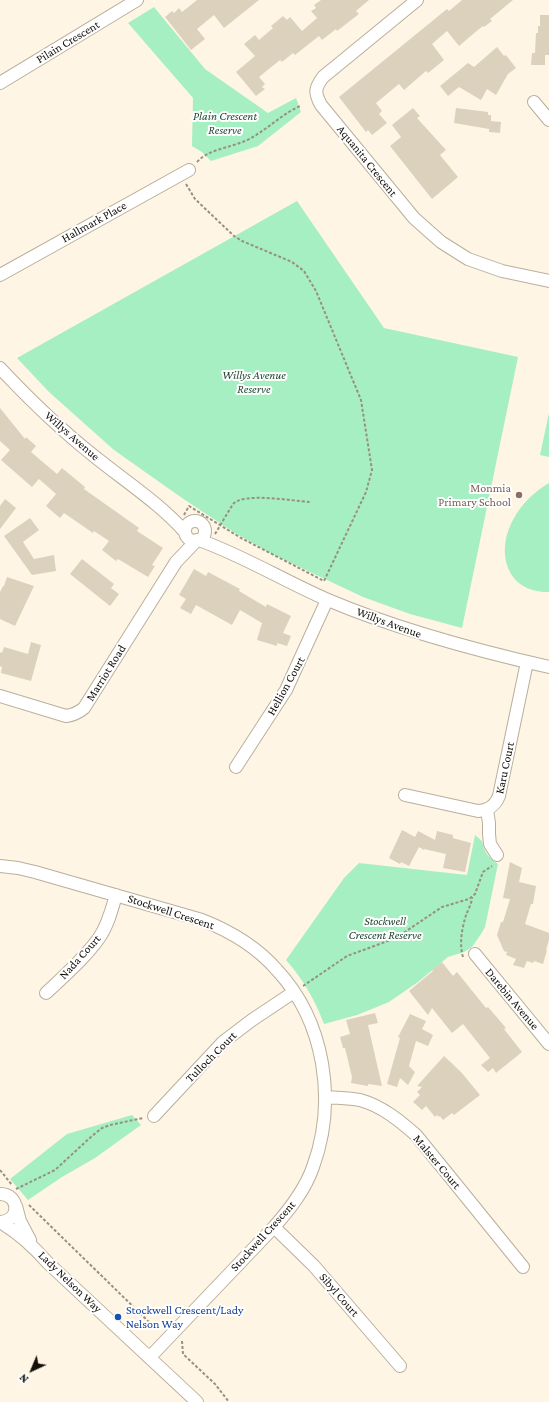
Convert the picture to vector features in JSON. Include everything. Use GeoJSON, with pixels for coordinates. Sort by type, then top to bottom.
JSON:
{"type":"FeatureCollection","features":[{"type":"Feature","properties":{"kind":"street","name":"Pilain Crescent"},"geometry":{"type":"LineString","coordinates":[[0,83],[137,0]]}},
{"type":"Feature","properties":{"kind":"street","name":"Aquanita Crescent"},"geometry":{"type":"LineString","coordinates":[[418,0],[323,77],[317,84],[317,97],[321,104],[414,218],[441,242],[468,259],[502,271],[549,281]]}},
{"type":"Feature","properties":{"kind":"street"},"geometry":{"type":"LineString","coordinates":[[534,102],[549,120]]}},
{"type":"Feature","properties":{"kind":"street","name":"Hallmark Place"},"geometry":{"type":"LineString","coordinates":[[0,275],[186,171]]}},
{"type":"Feature","properties":{"kind":"street","name":"Willys Avenue"},"geometry":{"type":"LineString","coordinates":[[0,368],[68,435],[150,499],[185,533]]}},
{"type":"Feature","properties":{"kind":"street","name":"Willys Avenue"},"geometry":{"type":"LineString","coordinates":[[150,499],[198,524],[238,556]]}},
{"type":"Feature","properties":{"kind":"street"},"geometry":{"type":"LineString","coordinates":[[190,522],[198,524],[205,532],[202,538],[198,540],[192,540],[185,533],[186,526],[190,522]]}},
{"type":"Feature","properties":{"kind":"street","name":"Marriot Road"},"geometry":{"type":"LineString","coordinates":[[176,562],[185,533]]}},
{"type":"Feature","properties":{"kind":"street","name":"Willys Avenue"},"geometry":{"type":"LineString","coordinates":[[198,540],[238,556],[327,600],[380,621],[440,640],[549,667]]}},
{"type":"Feature","properties":{"kind":"street","name":"Marriot Road"},"geometry":{"type":"LineString","coordinates":[[0,696],[66,716],[79,713],[84,708],[176,562],[198,540]]}},
{"type":"Feature","properties":{"kind":"street","name":"Hellion Court"},"geometry":{"type":"LineString","coordinates":[[236,767],[286,690],[327,600]]}},
{"type":"Feature","properties":{"kind":"street","name":"Karu Court"},"geometry":{"type":"LineString","coordinates":[[486,810],[496,802],[499,796],[527,662]]}},
{"type":"Feature","properties":{"kind":"street"},"geometry":{"type":"LineString","coordinates":[[405,795],[472,810],[486,810],[489,823],[490,844],[497,855]]}},
{"type":"Feature","properties":{"kind":"street","name":"Stockwell Crescent"},"geometry":{"type":"LineString","coordinates":[[0,866],[18,868],[202,920],[238,937],[278,970],[294,992],[306,1014],[318,1044],[323,1065],[326,1097],[322,1133],[313,1167],[307,1180],[293,1204],[274,1227],[150,1357]]}},
{"type":"Feature","properties":{"kind":"street","name":"Nada Court"},"geometry":{"type":"LineString","coordinates":[[46,993],[100,937],[116,895]]}},
{"type":"Feature","properties":{"kind":"street","name":"Darebin Avenue"},"geometry":{"type":"LineString","coordinates":[[475,953],[549,1044]]}},
{"type":"Feature","properties":{"kind":"street","name":"Tulloch Court"},"geometry":{"type":"LineString","coordinates":[[154,1116],[224,1042],[252,1020],[294,992]]}},
{"type":"Feature","properties":{"kind":"street","name":"Malster Court"},"geometry":{"type":"LineString","coordinates":[[326,1097],[360,1100],[382,1109],[401,1121],[416,1135],[523,1267]]}},
{"type":"Feature","properties":{"kind":"street"},"geometry":{"type":"LineString","coordinates":[[0,1222],[4,1222],[12,1218],[20,1203],[1,1193]]}},
{"type":"Feature","properties":{"kind":"street","name":"Lady Nelson Way"},"geometry":{"type":"LineString","coordinates":[[20,1203],[20,1221],[32,1244]]}},
{"type":"Feature","properties":{"kind":"street","name":"Lady Nelson Way"},"geometry":{"type":"LineString","coordinates":[[0,1222],[13,1229],[32,1244],[48,1263],[197,1402]]}},
{"type":"Feature","properties":{"kind":"street","name":"Sibyl Court"},"geometry":{"type":"LineString","coordinates":[[274,1227],[314,1266],[400,1366]]}},
{"type":"Feature","properties":{"kind":"path"},"geometry":{"type":"LineString","coordinates":[[189,506],[267,553],[324,580],[366,492],[372,470],[361,400],[316,291],[304,271],[292,262],[242,241],[234,236],[192,196],[187,187],[186,171],[203,156],[246,140],[287,112],[300,106]]}},
{"type":"Feature","properties":{"kind":"path"},"geometry":{"type":"LineString","coordinates":[[220,526],[237,500],[261,498],[310,502]]}},
{"type":"Feature","properties":{"kind":"path"},"geometry":{"type":"LineString","coordinates":[[475,953],[464,960],[461,939],[463,925],[472,896],[483,872],[495,864],[497,855]]}},
{"type":"Feature","properties":{"kind":"path"},"geometry":{"type":"LineString","coordinates":[[294,992],[347,956],[396,938],[442,907],[472,896]]}},
{"type":"Feature","properties":{"kind":"path"},"geometry":{"type":"LineString","coordinates":[[15,1189],[55,1170],[102,1128],[154,1116]]}},
{"type":"Feature","properties":{"kind":"path"},"geometry":{"type":"LineString","coordinates":[[0,1170],[20,1195]]}},
{"type":"Feature","properties":{"kind":"path"},"geometry":{"type":"LineString","coordinates":[[20,1203],[149,1322],[163,1324],[183,1341],[183,1354],[215,1384],[229,1402]]}},
{"type":"Feature","properties":{"kind":"green space","name":"Plain Crescent Reserve"},"geometry":{"type":"Polygon","coordinates":[[[154,7],[205,69],[268,113],[296,98],[301,112],[258,146],[211,161],[202,152],[192,146],[193,98],[128,23],[154,7]]]}},
{"type":"Feature","properties":{"kind":"green space","name":"Willys Avenue Reserve"},"geometry":{"type":"Polygon","coordinates":[[[297,201],[384,328],[518,357],[462,628],[410,614],[363,597],[272,554],[235,533],[114,450],[49,392],[17,358],[297,201]]]}},
{"type":"Feature","properties":{"kind":"green space"},"geometry":{"type":"Polygon","coordinates":[[[549,413],[549,457],[540,455],[549,413]]]}},
{"type":"Feature","properties":{"kind":"green space"},"geometry":{"type":"Polygon","coordinates":[[[549,483],[549,592],[535,591],[523,586],[514,578],[508,569],[505,558],[505,545],[513,520],[520,509],[533,494],[549,483]]]}},
{"type":"Feature","properties":{"kind":"green space","name":"Stockwell Crescent Reserve"},"geometry":{"type":"Polygon","coordinates":[[[475,835],[482,841],[487,854],[498,864],[485,927],[472,947],[464,952],[448,957],[418,982],[389,1002],[357,1015],[324,1024],[308,990],[286,960],[344,878],[359,863],[467,875],[475,835]]]}},
{"type":"Feature","properties":{"kind":"green space"},"geometry":{"type":"Polygon","coordinates":[[[132,1115],[141,1125],[95,1158],[62,1177],[28,1200],[10,1179],[67,1134],[132,1115]]]}},
{"type":"Feature","properties":{"kind":"building"},"geometry":{"type":"Polygon","coordinates":[[[197,0],[259,0],[224,28],[214,15],[197,29],[205,39],[191,50],[165,17],[172,11],[174,13],[179,8],[182,12],[197,0]]]}},
{"type":"Feature","properties":{"kind":"building"},"geometry":{"type":"Polygon","coordinates":[[[321,0],[369,0],[356,11],[359,14],[337,31],[336,29],[322,40],[319,36],[295,55],[293,53],[282,62],[280,60],[259,77],[265,84],[262,87],[265,89],[256,96],[236,72],[255,56],[244,44],[255,35],[259,40],[273,28],[271,26],[283,16],[287,20],[290,17],[302,31],[317,18],[311,11],[316,8],[314,5],[321,0]]]}},
{"type":"Feature","properties":{"kind":"building"},"geometry":{"type":"Polygon","coordinates":[[[462,0],[513,0],[490,19],[492,21],[479,29],[459,46],[447,31],[432,44],[444,60],[428,73],[426,71],[404,90],[399,84],[376,103],[382,111],[379,114],[387,123],[372,135],[368,130],[366,132],[339,97],[447,9],[449,11],[462,0]]]}},
{"type":"Feature","properties":{"kind":"building"},"geometry":{"type":"Polygon","coordinates":[[[540,15],[549,15],[549,55],[545,55],[545,65],[531,65],[532,53],[535,53],[536,33],[538,33],[538,26],[540,26],[540,15]]]}},
{"type":"Feature","properties":{"kind":"building"},"geometry":{"type":"Polygon","coordinates":[[[497,47],[504,56],[506,55],[516,68],[508,74],[496,95],[487,89],[481,100],[459,87],[448,96],[440,86],[468,63],[474,67],[497,47]]]}},
{"type":"Feature","properties":{"kind":"building"},"geometry":{"type":"Polygon","coordinates":[[[413,108],[420,116],[417,118],[446,150],[440,155],[458,177],[432,199],[390,146],[401,137],[392,125],[413,108]]]}},
{"type":"Feature","properties":{"kind":"building"},"geometry":{"type":"Polygon","coordinates":[[[456,108],[488,112],[488,115],[491,115],[491,121],[501,122],[500,133],[489,132],[489,129],[454,123],[456,108]]]}},
{"type":"Feature","properties":{"kind":"building"},"geometry":{"type":"Polygon","coordinates":[[[0,408],[25,439],[26,437],[36,446],[31,452],[57,474],[62,468],[85,487],[84,489],[139,528],[137,531],[163,548],[152,565],[155,566],[148,577],[118,559],[116,561],[102,550],[109,541],[94,531],[93,533],[64,513],[60,518],[46,506],[56,494],[39,479],[32,487],[1,460],[10,450],[0,441],[0,408]]]}},
{"type":"Feature","properties":{"kind":"building"},"geometry":{"type":"Polygon","coordinates":[[[5,499],[16,508],[0,529],[0,506],[5,499]]]}},
{"type":"Feature","properties":{"kind":"building"},"geometry":{"type":"Polygon","coordinates":[[[30,518],[39,530],[23,542],[34,559],[54,555],[56,571],[32,575],[4,536],[30,518]]]}},
{"type":"Feature","properties":{"kind":"building"},"geometry":{"type":"Polygon","coordinates":[[[82,559],[114,584],[111,588],[119,594],[110,606],[70,574],[82,559]]]}},
{"type":"Feature","properties":{"kind":"building"},"geometry":{"type":"Polygon","coordinates":[[[194,569],[206,576],[208,572],[240,589],[239,591],[266,607],[267,604],[291,616],[283,633],[291,636],[287,646],[277,643],[277,646],[257,640],[262,623],[240,610],[232,625],[196,605],[191,614],[180,608],[186,599],[179,595],[194,569]]]}},
{"type":"Feature","properties":{"kind":"building"},"geometry":{"type":"Polygon","coordinates":[[[7,577],[34,586],[15,626],[0,619],[0,592],[7,577]]]}},
{"type":"Feature","properties":{"kind":"building"},"geometry":{"type":"Polygon","coordinates":[[[31,642],[41,645],[31,681],[1,673],[2,667],[0,666],[0,652],[2,653],[4,647],[28,654],[31,642]]]}},
{"type":"Feature","properties":{"kind":"building"},"geometry":{"type":"Polygon","coordinates":[[[402,830],[415,837],[418,831],[435,840],[437,831],[453,835],[453,838],[471,843],[465,872],[443,868],[446,854],[424,850],[419,847],[409,866],[401,862],[400,864],[389,858],[402,830]]]}},
{"type":"Feature","properties":{"kind":"building"},"geometry":{"type":"Polygon","coordinates":[[[510,862],[522,868],[519,882],[536,886],[533,904],[531,904],[525,924],[549,933],[549,940],[543,964],[534,961],[533,963],[527,961],[524,968],[513,965],[516,959],[506,955],[507,952],[504,951],[497,935],[501,922],[503,922],[510,899],[503,898],[510,862]]]}},
{"type":"Feature","properties":{"kind":"building"},"geometry":{"type":"Polygon","coordinates":[[[442,962],[453,976],[457,972],[486,1008],[488,1007],[506,1028],[504,1029],[522,1052],[496,1073],[493,1068],[488,1072],[481,1065],[490,1058],[463,1024],[452,1033],[432,1008],[428,1015],[409,991],[442,962]]]}},
{"type":"Feature","properties":{"kind":"building"},"geometry":{"type":"Polygon","coordinates":[[[375,1013],[378,1023],[368,1025],[382,1086],[368,1084],[368,1086],[351,1083],[352,1077],[345,1048],[343,1048],[340,1037],[350,1034],[346,1020],[375,1013]]]}},
{"type":"Feature","properties":{"kind":"building"},"geometry":{"type":"Polygon","coordinates":[[[410,1014],[426,1021],[422,1029],[433,1035],[428,1046],[416,1041],[409,1066],[415,1072],[408,1085],[400,1078],[397,1087],[387,1084],[400,1038],[398,1037],[410,1014]]]}},
{"type":"Feature","properties":{"kind":"building"},"geometry":{"type":"Polygon","coordinates":[[[444,1056],[461,1072],[480,1095],[454,1115],[452,1113],[443,1120],[440,1116],[439,1117],[437,1115],[435,1117],[426,1106],[422,1110],[413,1102],[420,1095],[417,1092],[422,1087],[417,1086],[444,1056]]]}},
{"type":"Feature","properties":{"kind":"place","name":"Monmia Primary School"},"geometry":{"type":"Point","coordinates":[519,495]}},
{"type":"Feature","properties":{"kind":"place","name":"Stockwell Crescent/Lady Nelson Way"},"geometry":{"type":"Point","coordinates":[118,1317]}}]}
